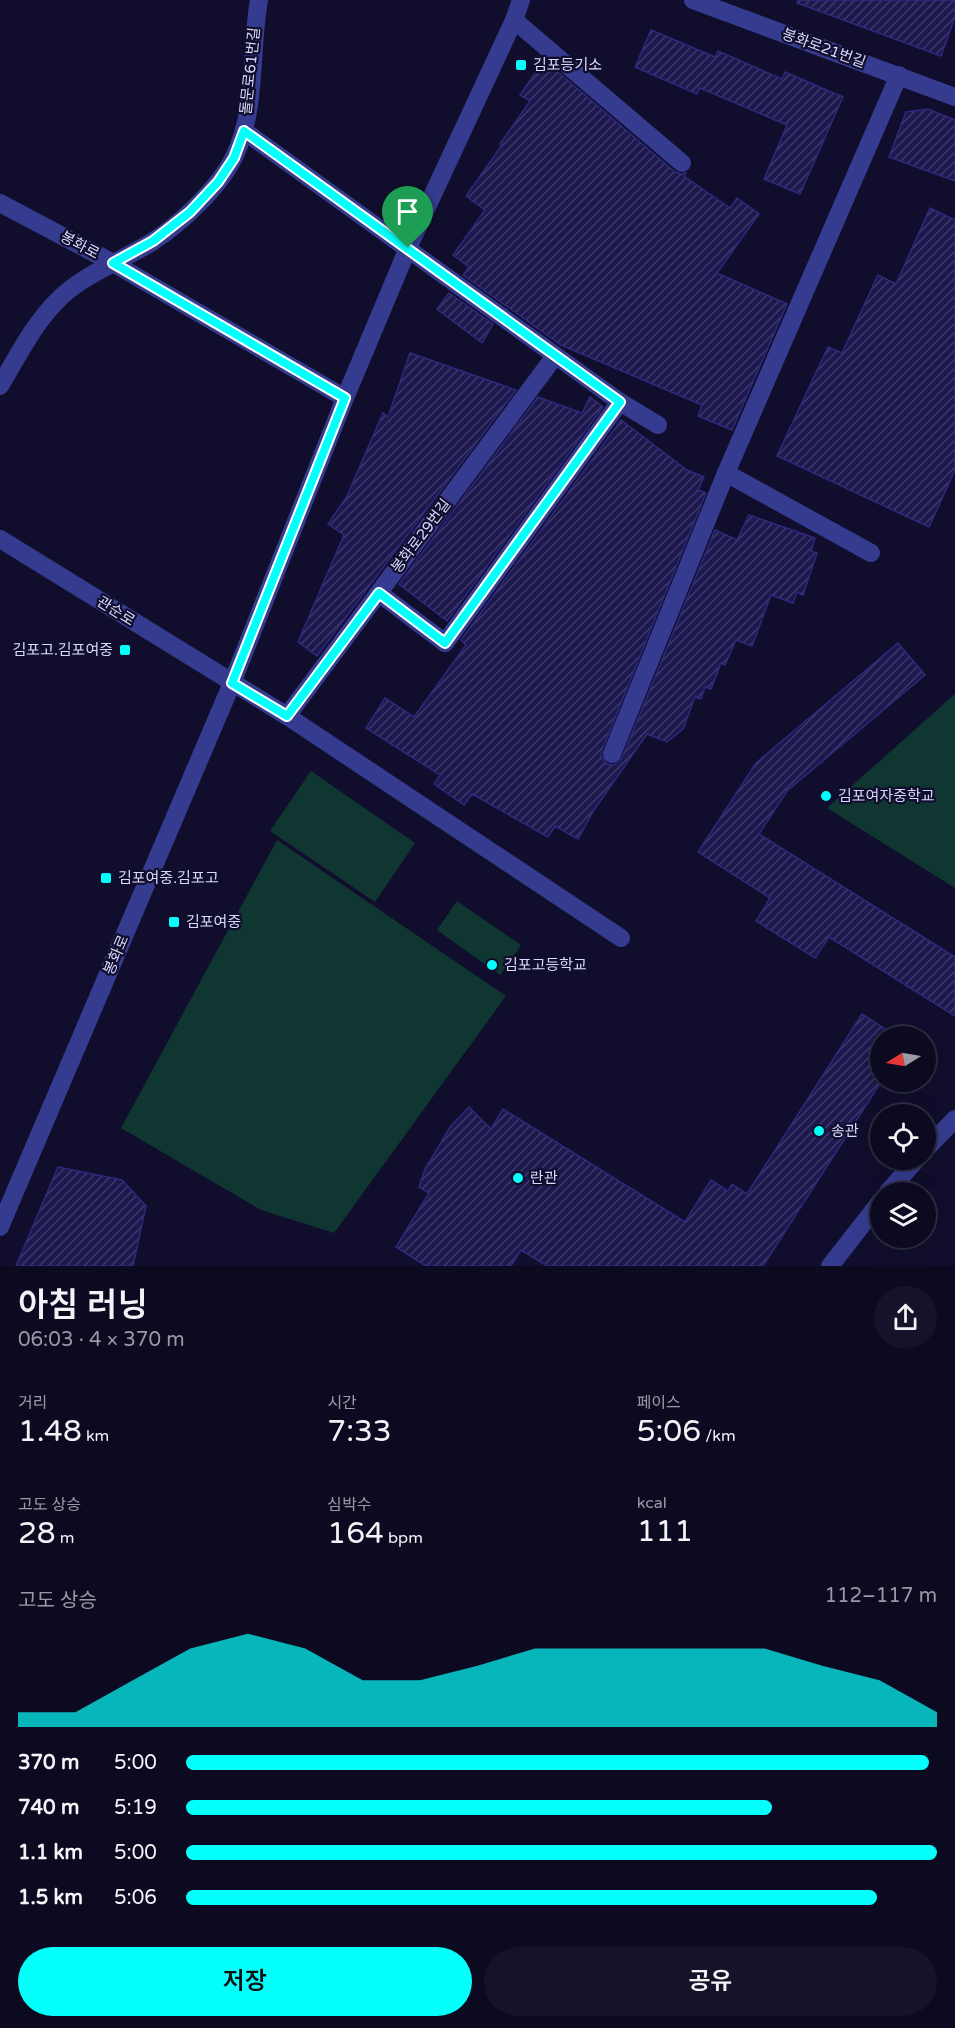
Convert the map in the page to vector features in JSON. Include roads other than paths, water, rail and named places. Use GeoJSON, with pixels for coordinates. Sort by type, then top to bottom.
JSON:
{"type":"FeatureCollection","features":[{"type":"Feature","properties":{"kind":"street","name":"돌문로61번길"},"geometry":{"type":"LineString","coordinates":[[113,263],[153,241],[190,212],[218,182],[234,158],[244,131],[259,0]]}},
{"type":"Feature","properties":{"kind":"street","name":"봉화로"},"geometry":{"type":"LineString","coordinates":[[0,1227],[232,683],[345,398],[408,248],[514,20],[521,0]]}},
{"type":"Feature","properties":{"kind":"street","name":"봉화로21번길"},"geometry":{"type":"LineString","coordinates":[[693,0],[955,97]]}},
{"type":"Feature","properties":{"kind":"street"},"geometry":{"type":"LineString","coordinates":[[514,20],[682,163]]}},
{"type":"Feature","properties":{"kind":"street"},"geometry":{"type":"LineString","coordinates":[[612,754],[726,473],[899,75]]}},
{"type":"Feature","properties":{"kind":"street"},"geometry":{"type":"LineString","coordinates":[[244,131],[555,356],[620,402],[658,425]]}},
{"type":"Feature","properties":{"kind":"street","name":"봉화로"},"geometry":{"type":"LineString","coordinates":[[0,203],[113,263],[345,398]]}},
{"type":"Feature","properties":{"kind":"street"},"geometry":{"type":"LineString","coordinates":[[0,386],[39,320],[63,294],[113,263]]}},
{"type":"Feature","properties":{"kind":"street","name":"봉화로29번길"},"geometry":{"type":"LineString","coordinates":[[287,716],[555,356]]}},
{"type":"Feature","properties":{"kind":"street"},"geometry":{"type":"LineString","coordinates":[[379,593],[445,643],[620,402]]}},
{"type":"Feature","properties":{"kind":"street"},"geometry":{"type":"LineString","coordinates":[[726,473],[871,553]]}},
{"type":"Feature","properties":{"kind":"street","name":"관순로"},"geometry":{"type":"LineString","coordinates":[[0,539],[232,683]]}},
{"type":"Feature","properties":{"kind":"street"},"geometry":{"type":"LineString","coordinates":[[232,683],[287,716],[621,938]]}},
{"type":"Feature","properties":{"kind":"street"},"geometry":{"type":"LineString","coordinates":[[936,1139],[955,1119]]}},
{"type":"Feature","properties":{"kind":"street"},"geometry":{"type":"LineString","coordinates":[[897,1182],[907,1170]]}},
{"type":"Feature","properties":{"kind":"street"},"geometry":{"type":"LineString","coordinates":[[830,1266],[870,1215]]}},
{"type":"Feature","properties":{"kind":"place","name":"김포등기소"},"geometry":{"type":"Point","coordinates":[521,65]}},
{"type":"Feature","properties":{"kind":"place","name":"김포고.김포여중"},"geometry":{"type":"Point","coordinates":[125,650]}},
{"type":"Feature","properties":{"kind":"place","name":"김포여자중학교"},"geometry":{"type":"Point","coordinates":[826,796]}},
{"type":"Feature","properties":{"kind":"place","name":"김포여중.김포고"},"geometry":{"type":"Point","coordinates":[106,878]}},
{"type":"Feature","properties":{"kind":"place","name":"김포여중"},"geometry":{"type":"Point","coordinates":[174,922]}},
{"type":"Feature","properties":{"kind":"place","name":"김포고등학교"},"geometry":{"type":"Point","coordinates":[492,965]}},
{"type":"Feature","properties":{"kind":"place","name":"송관"},"geometry":{"type":"Point","coordinates":[819,1131]}},
{"type":"Feature","properties":{"kind":"place","name":"란관"},"geometry":{"type":"Point","coordinates":[518,1178]}}]}
